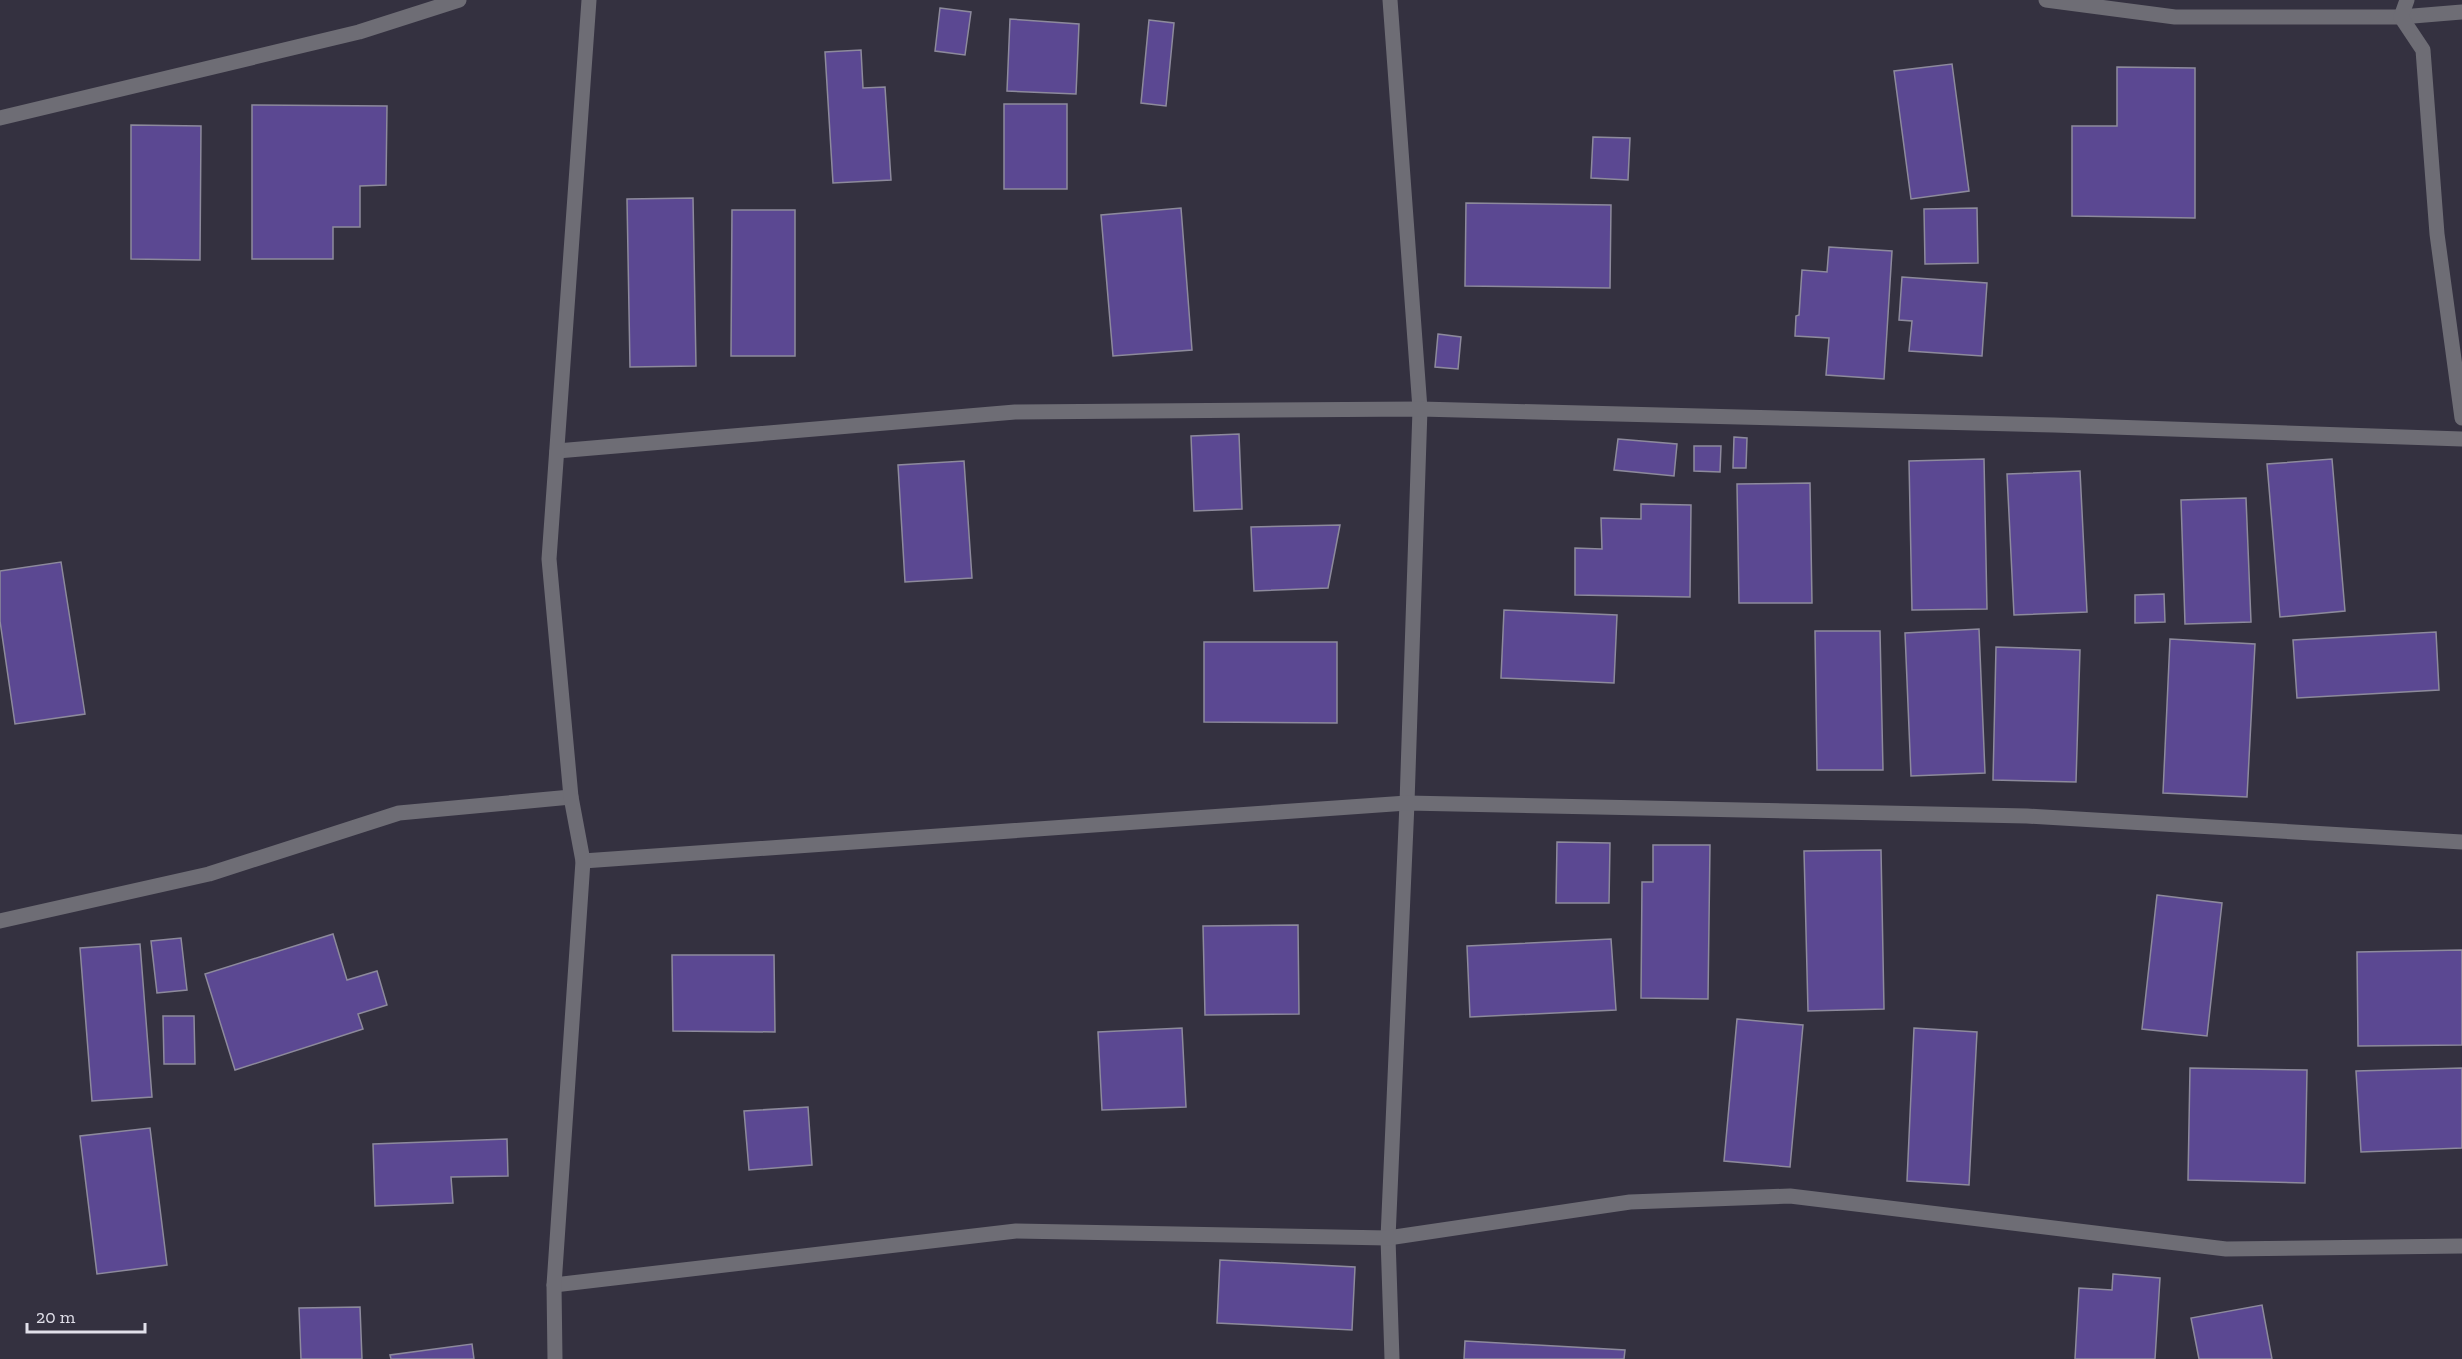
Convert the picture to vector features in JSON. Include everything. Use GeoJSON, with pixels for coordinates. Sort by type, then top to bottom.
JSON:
{"type":"FeatureCollection","features":[{"type":"Feature","properties":{"kind":"street"},"geometry":{"type":"LineString","coordinates":[[0,118],[359,32],[459,0]]}},
{"type":"Feature","properties":{"kind":"street"},"geometry":{"type":"LineString","coordinates":[[555,1359],[554,1285],[583,861],[572,797],[549,559],[589,0]]}},
{"type":"Feature","properties":{"kind":"street"},"geometry":{"type":"LineString","coordinates":[[1390,0],[1420,409],[1407,803],[1388,1238],[1392,1359]]}},
{"type":"Feature","properties":{"kind":"street"},"geometry":{"type":"LineString","coordinates":[[2046,0],[2175,17],[2401,17],[2462,12]]}},
{"type":"Feature","properties":{"kind":"street"},"geometry":{"type":"LineString","coordinates":[[2401,17],[2407,0]]}},
{"type":"Feature","properties":{"kind":"street"},"geometry":{"type":"LineString","coordinates":[[2401,17],[2423,50],[2437,234],[2462,418]]}},
{"type":"Feature","properties":{"kind":"street"},"geometry":{"type":"LineString","coordinates":[[557,451],[1015,412],[1420,409],[2065,425],[2462,439]]}},
{"type":"Feature","properties":{"kind":"street"},"geometry":{"type":"LineString","coordinates":[[0,921],[209,874],[399,813],[572,797]]}},
{"type":"Feature","properties":{"kind":"street"},"geometry":{"type":"LineString","coordinates":[[583,861],[1407,803],[2027,816],[2462,842]]}},
{"type":"Feature","properties":{"kind":"street"},"geometry":{"type":"LineString","coordinates":[[554,1285],[1016,1231],[1388,1238],[1630,1202],[1790,1196],[2226,1248],[2462,1246]]}},
{"type":"Feature","properties":{"kind":"building"},"geometry":{"type":"Polygon","coordinates":[[[940,8],[971,12],[965,55],[935,51],[940,8]]]}},
{"type":"Feature","properties":{"kind":"building"},"geometry":{"type":"Polygon","coordinates":[[[1010,19],[1079,24],[1076,94],[1007,91],[1010,19]]]}},
{"type":"Feature","properties":{"kind":"building"},"geometry":{"type":"Polygon","coordinates":[[[1149,20],[1174,23],[1166,106],[1141,103],[1149,20]]]}},
{"type":"Feature","properties":{"kind":"building"},"geometry":{"type":"Polygon","coordinates":[[[861,50],[863,88],[885,87],[891,180],[833,183],[825,52],[861,50]]]}},
{"type":"Feature","properties":{"kind":"building"},"geometry":{"type":"Polygon","coordinates":[[[1952,64],[1969,191],[1911,199],[1894,71],[1952,64]]]}},
{"type":"Feature","properties":{"kind":"building"},"geometry":{"type":"Polygon","coordinates":[[[2117,67],[2195,68],[2195,218],[2072,216],[2072,126],[2117,126],[2117,67]]]}},
{"type":"Feature","properties":{"kind":"building"},"geometry":{"type":"Polygon","coordinates":[[[1004,104],[1067,104],[1067,189],[1004,189],[1004,104]]]}},
{"type":"Feature","properties":{"kind":"building"},"geometry":{"type":"Polygon","coordinates":[[[252,105],[387,106],[386,185],[360,186],[360,227],[333,227],[333,259],[252,259],[252,105]]]}},
{"type":"Feature","properties":{"kind":"building"},"geometry":{"type":"Polygon","coordinates":[[[131,125],[201,126],[200,260],[131,259],[131,125]]]}},
{"type":"Feature","properties":{"kind":"building"},"geometry":{"type":"Polygon","coordinates":[[[1593,137],[1630,138],[1628,180],[1591,178],[1593,137]]]}},
{"type":"Feature","properties":{"kind":"building"},"geometry":{"type":"Polygon","coordinates":[[[693,198],[696,366],[630,367],[627,199],[693,198]]]}},
{"type":"Feature","properties":{"kind":"building"},"geometry":{"type":"Polygon","coordinates":[[[1466,203],[1611,205],[1610,288],[1465,286],[1466,203]]]}},
{"type":"Feature","properties":{"kind":"building"},"geometry":{"type":"Polygon","coordinates":[[[1181,208],[1192,350],[1113,356],[1101,215],[1181,208]]]}},
{"type":"Feature","properties":{"kind":"building"},"geometry":{"type":"Polygon","coordinates":[[[1977,208],[1978,263],[1925,264],[1924,209],[1977,208]]]}},
{"type":"Feature","properties":{"kind":"building"},"geometry":{"type":"Polygon","coordinates":[[[732,210],[795,210],[795,356],[731,356],[732,210]]]}},
{"type":"Feature","properties":{"kind":"building"},"geometry":{"type":"Polygon","coordinates":[[[1829,247],[1892,251],[1884,379],[1826,375],[1829,338],[1795,336],[1802,270],[1827,272],[1829,247]]]}},
{"type":"Feature","properties":{"kind":"building"},"geometry":{"type":"Polygon","coordinates":[[[1902,277],[1987,283],[1982,356],[1909,351],[1912,321],[1899,320],[1902,277]]]}},
{"type":"Feature","properties":{"kind":"building"},"geometry":{"type":"Polygon","coordinates":[[[1438,334],[1461,337],[1458,369],[1435,367],[1438,334]]]}},
{"type":"Feature","properties":{"kind":"building"},"geometry":{"type":"Polygon","coordinates":[[[1239,434],[1242,509],[1194,511],[1191,436],[1239,434]]]}},
{"type":"Feature","properties":{"kind":"building"},"geometry":{"type":"Polygon","coordinates":[[[1734,437],[1747,438],[1746,468],[1733,468],[1734,437]]]}},
{"type":"Feature","properties":{"kind":"building"},"geometry":{"type":"Polygon","coordinates":[[[1618,439],[1677,444],[1674,476],[1614,470],[1618,439]]]}},
{"type":"Feature","properties":{"kind":"building"},"geometry":{"type":"Polygon","coordinates":[[[1694,446],[1721,446],[1720,472],[1694,471],[1694,446]]]}},
{"type":"Feature","properties":{"kind":"building"},"geometry":{"type":"Polygon","coordinates":[[[1984,459],[1987,609],[1912,610],[1909,461],[1984,459]]]}},
{"type":"Feature","properties":{"kind":"building"},"geometry":{"type":"Polygon","coordinates":[[[2332,459],[2345,611],[2280,617],[2267,464],[2332,459]]]}},
{"type":"Feature","properties":{"kind":"building"},"geometry":{"type":"Polygon","coordinates":[[[964,461],[972,578],[905,582],[898,465],[964,461]]]}},
{"type":"Feature","properties":{"kind":"building"},"geometry":{"type":"Polygon","coordinates":[[[2080,471],[2087,612],[2014,615],[2007,474],[2080,471]]]}},
{"type":"Feature","properties":{"kind":"building"},"geometry":{"type":"Polygon","coordinates":[[[1810,483],[1812,603],[1739,603],[1737,484],[1810,483]]]}},
{"type":"Feature","properties":{"kind":"building"},"geometry":{"type":"Polygon","coordinates":[[[2246,498],[2251,622],[2185,624],[2181,500],[2246,498]]]}},
{"type":"Feature","properties":{"kind":"building"},"geometry":{"type":"Polygon","coordinates":[[[1641,504],[1691,505],[1690,597],[1575,595],[1575,548],[1602,549],[1601,518],[1641,519],[1641,504]]]}},
{"type":"Feature","properties":{"kind":"building"},"geometry":{"type":"Polygon","coordinates":[[[1340,525],[1328,588],[1254,591],[1251,527],[1340,525]]]}},
{"type":"Feature","properties":{"kind":"building"},"geometry":{"type":"Polygon","coordinates":[[[61,562],[85,714],[15,724],[0,621],[0,571],[61,562]]]}},
{"type":"Feature","properties":{"kind":"building"},"geometry":{"type":"Polygon","coordinates":[[[2164,594],[2165,622],[2135,623],[2135,595],[2164,594]]]}},
{"type":"Feature","properties":{"kind":"building"},"geometry":{"type":"Polygon","coordinates":[[[1504,610],[1617,615],[1614,683],[1501,678],[1504,610]]]}},
{"type":"Feature","properties":{"kind":"building"},"geometry":{"type":"Polygon","coordinates":[[[1979,629],[1985,773],[1911,776],[1905,633],[1979,629]]]}},
{"type":"Feature","properties":{"kind":"building"},"geometry":{"type":"Polygon","coordinates":[[[1815,631],[1880,631],[1883,770],[1817,770],[1815,631]]]}},
{"type":"Feature","properties":{"kind":"building"},"geometry":{"type":"Polygon","coordinates":[[[2436,632],[2439,690],[2297,698],[2293,640],[2436,632]]]}},
{"type":"Feature","properties":{"kind":"building"},"geometry":{"type":"Polygon","coordinates":[[[2170,639],[2255,644],[2247,797],[2163,793],[2170,639]]]}},
{"type":"Feature","properties":{"kind":"building"},"geometry":{"type":"Polygon","coordinates":[[[1204,642],[1337,642],[1337,723],[1204,722],[1204,642]]]}},
{"type":"Feature","properties":{"kind":"building"},"geometry":{"type":"Polygon","coordinates":[[[1996,647],[2080,650],[2076,782],[1993,780],[1996,647]]]}},
{"type":"Feature","properties":{"kind":"building"},"geometry":{"type":"Polygon","coordinates":[[[1557,842],[1610,843],[1609,903],[1556,903],[1557,842]]]}},
{"type":"Feature","properties":{"kind":"building"},"geometry":{"type":"Polygon","coordinates":[[[1653,845],[1710,845],[1708,999],[1641,998],[1642,882],[1653,882],[1653,845]]]}},
{"type":"Feature","properties":{"kind":"building"},"geometry":{"type":"Polygon","coordinates":[[[1881,850],[1884,1009],[1808,1011],[1804,851],[1881,850]]]}},
{"type":"Feature","properties":{"kind":"building"},"geometry":{"type":"Polygon","coordinates":[[[2157,895],[2222,903],[2207,1036],[2142,1029],[2157,895]]]}},
{"type":"Feature","properties":{"kind":"building"},"geometry":{"type":"Polygon","coordinates":[[[1298,925],[1299,1014],[1205,1015],[1203,926],[1298,925]]]}},
{"type":"Feature","properties":{"kind":"building"},"geometry":{"type":"Polygon","coordinates":[[[333,934],[347,980],[377,971],[387,1005],[358,1014],[363,1029],[235,1070],[205,974],[333,934]]]}},
{"type":"Feature","properties":{"kind":"building"},"geometry":{"type":"Polygon","coordinates":[[[181,938],[187,990],[157,993],[151,941],[181,938]]]}},
{"type":"Feature","properties":{"kind":"building"},"geometry":{"type":"Polygon","coordinates":[[[1611,939],[1616,1010],[1470,1017],[1467,946],[1611,939]]]}},
{"type":"Feature","properties":{"kind":"building"},"geometry":{"type":"Polygon","coordinates":[[[140,944],[152,1097],[92,1101],[80,948],[140,944]]]}},
{"type":"Feature","properties":{"kind":"building"},"geometry":{"type":"Polygon","coordinates":[[[2462,950],[2462,1045],[2358,1046],[2357,952],[2462,950]]]}},
{"type":"Feature","properties":{"kind":"building"},"geometry":{"type":"Polygon","coordinates":[[[672,955],[774,955],[775,1032],[673,1031],[672,955]]]}},
{"type":"Feature","properties":{"kind":"building"},"geometry":{"type":"Polygon","coordinates":[[[163,1016],[194,1016],[195,1064],[164,1064],[163,1016]]]}},
{"type":"Feature","properties":{"kind":"building"},"geometry":{"type":"Polygon","coordinates":[[[1737,1019],[1803,1025],[1790,1167],[1724,1161],[1737,1019]]]}},
{"type":"Feature","properties":{"kind":"building"},"geometry":{"type":"Polygon","coordinates":[[[1182,1028],[1186,1107],[1102,1110],[1098,1032],[1182,1028]]]}},
{"type":"Feature","properties":{"kind":"building"},"geometry":{"type":"Polygon","coordinates":[[[1914,1028],[1977,1032],[1969,1185],[1907,1181],[1914,1028]]]}},
{"type":"Feature","properties":{"kind":"building"},"geometry":{"type":"Polygon","coordinates":[[[2190,1068],[2307,1070],[2305,1183],[2188,1180],[2190,1068]]]}},
{"type":"Feature","properties":{"kind":"building"},"geometry":{"type":"Polygon","coordinates":[[[2462,1068],[2462,1148],[2361,1152],[2356,1071],[2462,1068]]]}},
{"type":"Feature","properties":{"kind":"building"},"geometry":{"type":"Polygon","coordinates":[[[808,1107],[812,1165],[749,1170],[744,1111],[808,1107]]]}},
{"type":"Feature","properties":{"kind":"building"},"geometry":{"type":"Polygon","coordinates":[[[150,1128],[167,1265],[97,1274],[80,1136],[150,1128]]]}},
{"type":"Feature","properties":{"kind":"building"},"geometry":{"type":"Polygon","coordinates":[[[507,1139],[508,1176],[451,1177],[453,1203],[375,1206],[373,1144],[507,1139]]]}},
{"type":"Feature","properties":{"kind":"building"},"geometry":{"type":"Polygon","coordinates":[[[1220,1260],[1355,1267],[1352,1330],[1217,1323],[1220,1260]]]}},
{"type":"Feature","properties":{"kind":"building"},"geometry":{"type":"Polygon","coordinates":[[[2113,1274],[2160,1278],[2155,1359],[2075,1359],[2079,1288],[2112,1290],[2113,1274]]]}},
{"type":"Feature","properties":{"kind":"building"},"geometry":{"type":"Polygon","coordinates":[[[2262,1305],[2272,1359],[2199,1359],[2191,1318],[2262,1305]]]}},
{"type":"Feature","properties":{"kind":"building"},"geometry":{"type":"Polygon","coordinates":[[[360,1307],[362,1359],[301,1359],[299,1308],[360,1307]]]}},
{"type":"Feature","properties":{"kind":"building"},"geometry":{"type":"Polygon","coordinates":[[[1465,1341],[1625,1350],[1624,1359],[1464,1359],[1465,1341]]]}},
{"type":"Feature","properties":{"kind":"building"},"geometry":{"type":"Polygon","coordinates":[[[472,1344],[474,1359],[391,1359],[390,1355],[472,1344]]]}}]}
